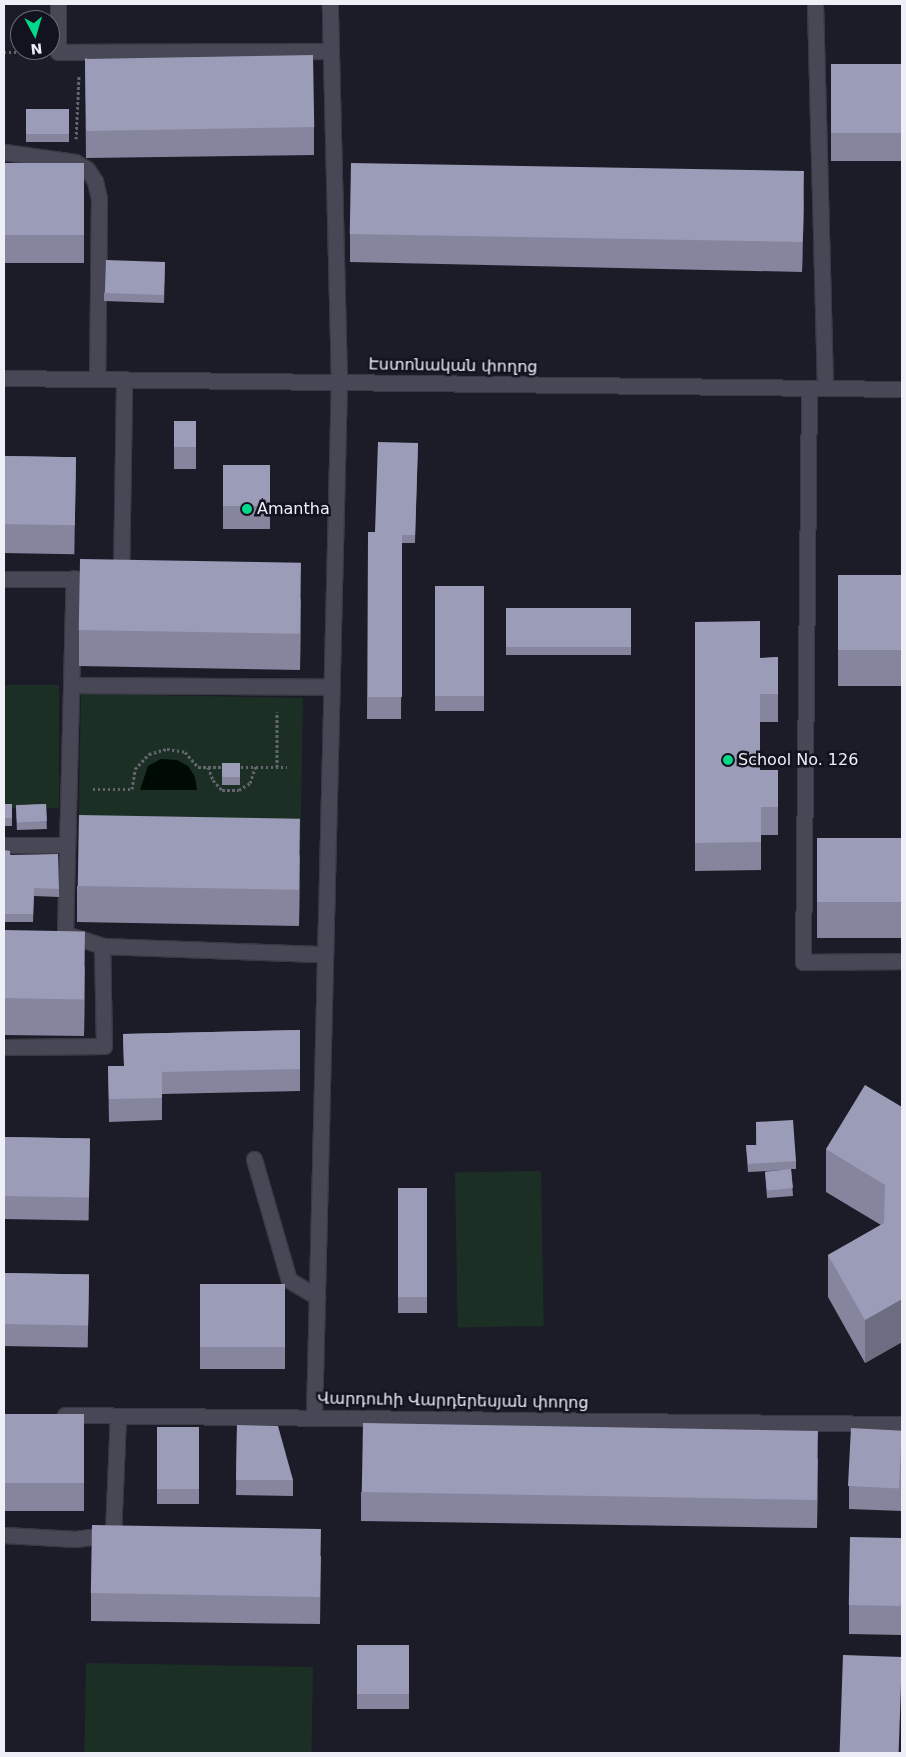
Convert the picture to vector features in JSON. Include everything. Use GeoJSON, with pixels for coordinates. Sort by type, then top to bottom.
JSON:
{"type":"FeatureCollection","features":[{"type":"Feature","properties":{"kind":"street"},"geometry":{"type":"LineString","coordinates":[[58,4],[58,52],[331,51]]}},
{"type":"Feature","properties":{"kind":"street"},"geometry":{"type":"LineString","coordinates":[[314,1418],[339,382],[330,4]]}},
{"type":"Feature","properties":{"kind":"street"},"geometry":{"type":"LineString","coordinates":[[816,4],[825,388]]}},
{"type":"Feature","properties":{"kind":"street"},"geometry":{"type":"LineString","coordinates":[[4,152],[75,162],[88,169],[98,198],[97,379]]}},
{"type":"Feature","properties":{"kind":"street","name":"Էստոնական փողոց"},"geometry":{"type":"LineString","coordinates":[[4,378],[902,388]]}},
{"type":"Feature","properties":{"kind":"street"},"geometry":{"type":"LineString","coordinates":[[4,579],[122,579],[124,379]]}},
{"type":"Feature","properties":{"kind":"street"},"geometry":{"type":"LineString","coordinates":[[809,388],[803,962],[902,961]]}},
{"type":"Feature","properties":{"kind":"street"},"geometry":{"type":"LineString","coordinates":[[65,934],[74,578]]}},
{"type":"Feature","properties":{"kind":"street"},"geometry":{"type":"LineString","coordinates":[[71,685],[332,687]]}},
{"type":"Feature","properties":{"kind":"street"},"geometry":{"type":"LineString","coordinates":[[4,845],[66,845]]}},
{"type":"Feature","properties":{"kind":"street"},"geometry":{"type":"LineString","coordinates":[[48,933],[65,934],[102,946],[325,954]]}},
{"type":"Feature","properties":{"kind":"street"},"geometry":{"type":"LineString","coordinates":[[4,1047],[104,1046],[102,946]]}},
{"type":"Feature","properties":{"kind":"street"},"geometry":{"type":"LineString","coordinates":[[254,1159],[289,1280],[317,1297]]}},
{"type":"Feature","properties":{"kind":"street","name":"Վարդուհի Վարդերեսյան փողոց"},"geometry":{"type":"LineString","coordinates":[[51,1415],[902,1424]]}},
{"type":"Feature","properties":{"kind":"street"},"geometry":{"type":"LineString","coordinates":[[4,1535],[76,1539],[114,1534],[118,1416]]}},
{"type":"Feature","properties":{"kind":"path"},"geometry":{"type":"LineString","coordinates":[[75,162],[80,52]]}},
{"type":"Feature","properties":{"kind":"path"},"geometry":{"type":"LineString","coordinates":[[277,687],[277,766]]}},
{"type":"Feature","properties":{"kind":"path"},"geometry":{"type":"LineString","coordinates":[[68,790],[132,789],[135,769],[149,754],[167,748],[185,752],[198,767],[287,766]]}},
{"type":"Feature","properties":{"kind":"path"},"geometry":{"type":"LineString","coordinates":[[208,766],[213,780],[222,790],[239,790],[250,783],[256,766]]}},
{"type":"Feature","properties":{"kind":"green space"},"geometry":{"type":"Polygon","coordinates":[[[4,685],[59,685],[59,808],[4,808],[4,685]]]}},
{"type":"Feature","properties":{"kind":"green space"},"geometry":{"type":"Polygon","coordinates":[[[81,694],[303,698],[300,849],[78,845],[81,694]]]}},
{"type":"Feature","properties":{"kind":"green space"},"geometry":{"type":"Polygon","coordinates":[[[541,1171],[544,1326],[458,1327],[455,1173],[541,1171]]]}},
{"type":"Feature","properties":{"kind":"green space"},"geometry":{"type":"Polygon","coordinates":[[[86,1663],[313,1667],[311,1753],[84,1753],[86,1663]]]}},
{"type":"Feature","properties":{"kind":"shaded area"},"geometry":{"type":"Polygon","coordinates":[[[161,759],[177,760],[188,766],[195,777],[197,790],[140,790],[148,766],[161,759]]]}},
{"type":"Feature","properties":{"kind":"building"},"geometry":{"type":"Polygon","coordinates":[[[313,55],[314,127],[86,131],[85,59],[313,55]]]}},
{"type":"Feature","properties":{"kind":"building"},"geometry":{"type":"Polygon","coordinates":[[[831,64],[902,64],[902,133],[831,133],[831,64]]]}},
{"type":"Feature","properties":{"kind":"building"},"geometry":{"type":"Polygon","coordinates":[[[26,109],[69,109],[69,134],[26,134],[26,109]]]}},
{"type":"Feature","properties":{"kind":"building"},"geometry":{"type":"Polygon","coordinates":[[[4,163],[84,163],[84,235],[4,235],[4,163]]]}},
{"type":"Feature","properties":{"kind":"building"},"geometry":{"type":"Polygon","coordinates":[[[351,163],[804,171],[803,242],[350,234],[351,163]]]}},
{"type":"Feature","properties":{"kind":"building"},"geometry":{"type":"Polygon","coordinates":[[[106,260],[165,262],[164,295],[105,293],[106,260]]]}},
{"type":"Feature","properties":{"kind":"building"},"geometry":{"type":"Polygon","coordinates":[[[174,421],[196,421],[196,447],[174,447],[174,421]]]}},
{"type":"Feature","properties":{"kind":"building"},"geometry":{"type":"Polygon","coordinates":[[[378,442],[418,443],[415,535],[402,535],[402,532],[375,532],[378,442]]]}},
{"type":"Feature","properties":{"kind":"building"},"geometry":{"type":"Polygon","coordinates":[[[4,456],[76,457],[75,525],[4,524],[4,456]]]}},
{"type":"Feature","properties":{"kind":"building"},"geometry":{"type":"Polygon","coordinates":[[[223,465],[270,465],[270,506],[223,506],[223,465]]]}},
{"type":"Feature","properties":{"kind":"building"},"geometry":{"type":"Polygon","coordinates":[[[368,532],[402,532],[402,697],[368,697],[368,532]]]}},
{"type":"Feature","properties":{"kind":"building"},"geometry":{"type":"Polygon","coordinates":[[[80,559],[301,563],[300,634],[79,630],[80,559]]]}},
{"type":"Feature","properties":{"kind":"building"},"geometry":{"type":"Polygon","coordinates":[[[838,575],[902,575],[902,650],[838,650],[838,575]]]}},
{"type":"Feature","properties":{"kind":"building"},"geometry":{"type":"Polygon","coordinates":[[[435,586],[484,586],[484,696],[435,696],[435,586]]]}},
{"type":"Feature","properties":{"kind":"building"},"geometry":{"type":"Polygon","coordinates":[[[506,608],[631,608],[631,647],[506,647],[506,608]]]}},
{"type":"Feature","properties":{"kind":"building","name":"School No. 126"},"geometry":{"type":"Polygon","coordinates":[[[760,621],[760,658],[778,657],[778,694],[760,694],[760,770],[778,770],[778,807],[761,807],[761,842],[695,843],[695,622],[760,621]]]}},
{"type":"Feature","properties":{"kind":"building"},"geometry":{"type":"Polygon","coordinates":[[[222,763],[240,763],[240,777],[222,777],[222,763]]]}},
{"type":"Feature","properties":{"kind":"building"},"geometry":{"type":"Polygon","coordinates":[[[4,804],[12,804],[12,818],[4,818],[4,804]]]}},
{"type":"Feature","properties":{"kind":"building"},"geometry":{"type":"Polygon","coordinates":[[[46,804],[47,821],[17,823],[16,806],[46,804]]]}},
{"type":"Feature","properties":{"kind":"building"},"geometry":{"type":"Polygon","coordinates":[[[79,815],[300,819],[299,890],[78,886],[79,815]]]}},
{"type":"Feature","properties":{"kind":"building"},"geometry":{"type":"Polygon","coordinates":[[[817,838],[902,838],[902,902],[817,902],[817,838]]]}},
{"type":"Feature","properties":{"kind":"building"},"geometry":{"type":"Polygon","coordinates":[[[4,850],[10,851],[10,855],[58,854],[59,889],[34,888],[33,914],[4,914],[4,850]]]}},
{"type":"Feature","properties":{"kind":"building"},"geometry":{"type":"Polygon","coordinates":[[[4,930],[85,931],[84,999],[4,998],[4,930]]]}},
{"type":"Feature","properties":{"kind":"building"},"geometry":{"type":"Polygon","coordinates":[[[300,1030],[300,1069],[162,1072],[162,1098],[109,1099],[108,1066],[124,1066],[123,1034],[300,1030]]]}},
{"type":"Feature","properties":{"kind":"building"},"geometry":{"type":"Polygon","coordinates":[[[865,1085],[902,1107],[902,1299],[865,1320],[828,1255],[884,1223],[885,1185],[826,1149],[865,1085]]]}},
{"type":"Feature","properties":{"kind":"building"},"geometry":{"type":"Polygon","coordinates":[[[793,1120],[796,1161],[748,1164],[746,1145],[757,1145],[756,1122],[793,1120]]]}},
{"type":"Feature","properties":{"kind":"building"},"geometry":{"type":"Polygon","coordinates":[[[4,1137],[90,1139],[89,1197],[4,1196],[4,1137]]]}},
{"type":"Feature","properties":{"kind":"building"},"geometry":{"type":"Polygon","coordinates":[[[791,1169],[793,1188],[767,1191],[765,1172],[791,1169]]]}},
{"type":"Feature","properties":{"kind":"building"},"geometry":{"type":"Polygon","coordinates":[[[398,1188],[427,1188],[427,1297],[398,1297],[398,1188]]]}},
{"type":"Feature","properties":{"kind":"building"},"geometry":{"type":"Polygon","coordinates":[[[4,1273],[89,1274],[88,1325],[4,1324],[4,1273]]]}},
{"type":"Feature","properties":{"kind":"building"},"geometry":{"type":"Polygon","coordinates":[[[200,1284],[285,1284],[285,1347],[200,1347],[200,1284]]]}},
{"type":"Feature","properties":{"kind":"building"},"geometry":{"type":"Polygon","coordinates":[[[4,1414],[84,1414],[84,1483],[4,1483],[4,1414]]]}},
{"type":"Feature","properties":{"kind":"building"},"geometry":{"type":"Polygon","coordinates":[[[363,1423],[818,1431],[817,1500],[362,1492],[363,1423]]]}},
{"type":"Feature","properties":{"kind":"building"},"geometry":{"type":"Polygon","coordinates":[[[237,1425],[278,1426],[293,1480],[236,1480],[237,1425]]]}},
{"type":"Feature","properties":{"kind":"building"},"geometry":{"type":"Polygon","coordinates":[[[157,1427],[199,1427],[199,1489],[157,1489],[157,1427]]]}},
{"type":"Feature","properties":{"kind":"building"},"geometry":{"type":"Polygon","coordinates":[[[851,1428],[902,1431],[899,1489],[848,1486],[851,1428]]]}},
{"type":"Feature","properties":{"kind":"building"},"geometry":{"type":"Polygon","coordinates":[[[92,1525],[321,1529],[320,1597],[91,1593],[92,1525]]]}},
{"type":"Feature","properties":{"kind":"building"},"geometry":{"type":"Polygon","coordinates":[[[850,1537],[902,1538],[901,1606],[849,1605],[850,1537]]]}},
{"type":"Feature","properties":{"kind":"building"},"geometry":{"type":"Polygon","coordinates":[[[357,1645],[409,1645],[409,1694],[357,1694],[357,1645]]]}},
{"type":"Feature","properties":{"kind":"building"},"geometry":{"type":"Polygon","coordinates":[[[843,1655],[902,1657],[899,1753],[840,1753],[843,1655]]]}},
{"type":"Feature","properties":{"kind":"place","name":"Amantha"},"geometry":{"type":"Point","coordinates":[247,509]}},
{"type":"Feature","properties":{"kind":"place","name":"School No. 126"},"geometry":{"type":"Point","coordinates":[728,760]}}]}
